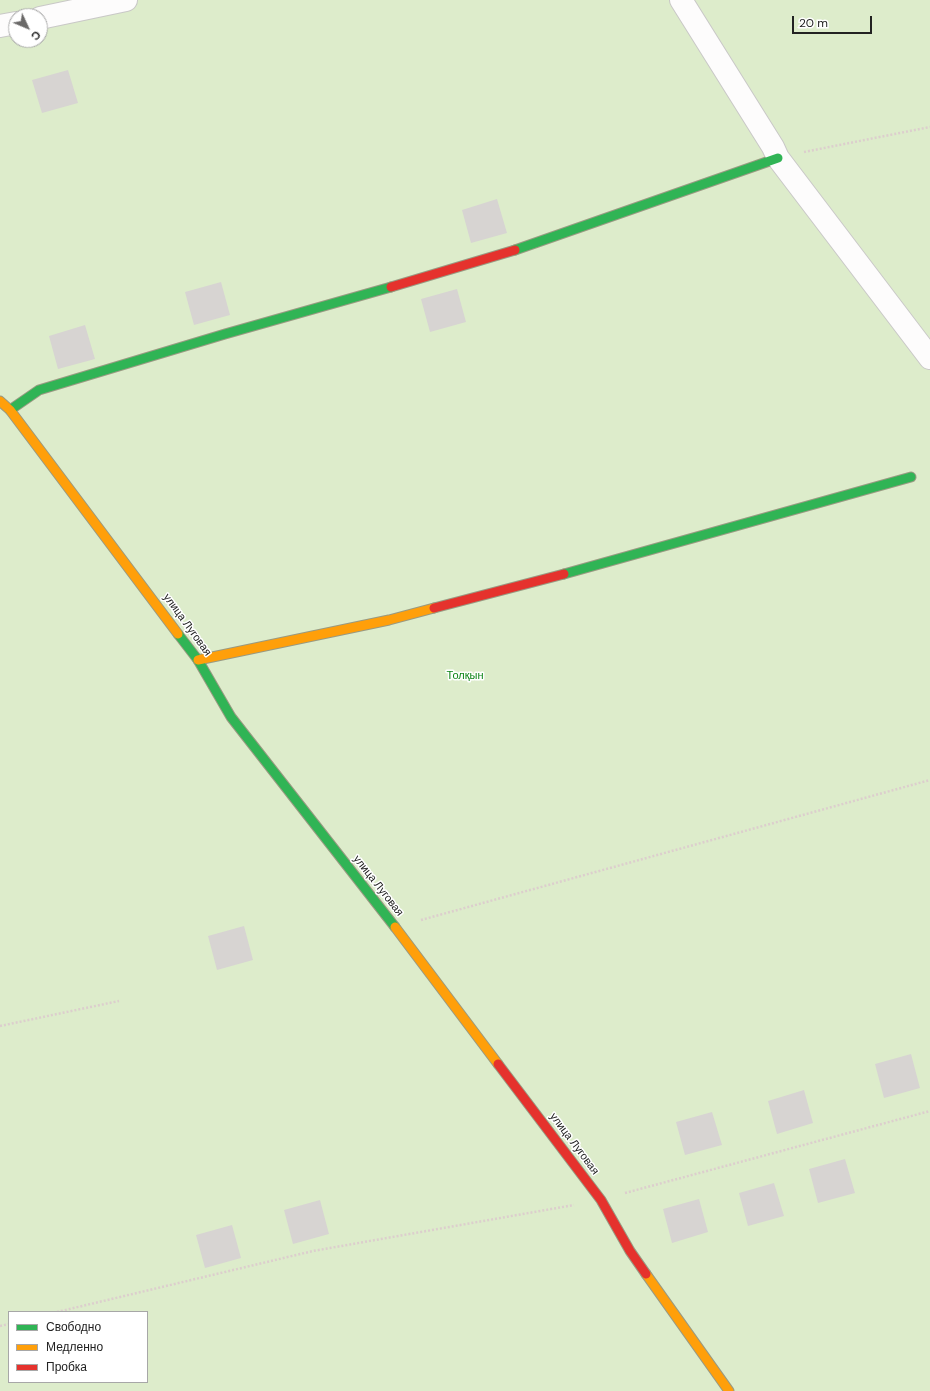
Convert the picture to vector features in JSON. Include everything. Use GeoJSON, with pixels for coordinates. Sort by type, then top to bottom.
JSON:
{"type":"FeatureCollection","features":[{"type":"Feature","properties":{"kind":"street"},"geometry":{"type":"LineString","coordinates":[[48,16],[126,0]]}},
{"type":"Feature","properties":{"kind":"street"},"geometry":{"type":"LineString","coordinates":[[680,0],[773,147],[778,158],[930,358]]}},
{"type":"Feature","properties":{"kind":"street"},"geometry":{"type":"LineString","coordinates":[[10,410],[39,390],[240,330],[508,253],[778,158]]}},
{"type":"Feature","properties":{"kind":"street","name":"улица Луговая"},"geometry":{"type":"LineString","coordinates":[[0,401],[10,410],[198,660],[231,716],[395,927],[602,1200],[630,1251],[729,1391]]}},
{"type":"Feature","properties":{"kind":"street"},"geometry":{"type":"LineString","coordinates":[[198,660],[389,620],[596,566],[911,477]]}},
{"type":"Feature","properties":{"kind":"path"},"geometry":{"type":"LineString","coordinates":[[778,158],[930,127]]}},
{"type":"Feature","properties":{"kind":"path"},"geometry":{"type":"LineString","coordinates":[[395,927],[930,780]]}},
{"type":"Feature","properties":{"kind":"path"},"geometry":{"type":"LineString","coordinates":[[0,1026],[119,1001]]}},
{"type":"Feature","properties":{"kind":"path"},"geometry":{"type":"LineString","coordinates":[[61,1311],[314,1251],[602,1200],[930,1111]]}},
{"type":"Feature","properties":{"kind":"green space","name":"Толқын"},"geometry":{"type":"Polygon","coordinates":[[[0,0],[930,0],[930,1391],[0,1391],[0,0]]]}},
{"type":"Feature","properties":{"kind":"building"},"geometry":{"type":"Polygon","coordinates":[[[68,70],[78,103],[42,113],[32,80],[68,70]]]}},
{"type":"Feature","properties":{"kind":"building"},"geometry":{"type":"Polygon","coordinates":[[[497,199],[507,233],[471,243],[462,210],[497,199]]]}},
{"type":"Feature","properties":{"kind":"building"},"geometry":{"type":"Polygon","coordinates":[[[221,282],[230,315],[194,325],[185,292],[221,282]]]}},
{"type":"Feature","properties":{"kind":"building"},"geometry":{"type":"Polygon","coordinates":[[[457,289],[466,322],[430,332],[421,299],[457,289]]]}},
{"type":"Feature","properties":{"kind":"building"},"geometry":{"type":"Polygon","coordinates":[[[85,325],[95,359],[58,369],[49,336],[85,325]]]}},
{"type":"Feature","properties":{"kind":"building"},"geometry":{"type":"Polygon","coordinates":[[[244,926],[253,960],[217,970],[208,936],[244,926]]]}},
{"type":"Feature","properties":{"kind":"building"},"geometry":{"type":"Polygon","coordinates":[[[911,1054],[920,1088],[884,1098],[875,1064],[911,1054]]]}},
{"type":"Feature","properties":{"kind":"building"},"geometry":{"type":"Polygon","coordinates":[[[804,1090],[813,1123],[777,1134],[768,1101],[804,1090]]]}},
{"type":"Feature","properties":{"kind":"building"},"geometry":{"type":"Polygon","coordinates":[[[712,1112],[722,1145],[685,1155],[676,1122],[712,1112]]]}},
{"type":"Feature","properties":{"kind":"building"},"geometry":{"type":"Polygon","coordinates":[[[845,1159],[855,1193],[818,1203],[809,1169],[845,1159]]]}},
{"type":"Feature","properties":{"kind":"building"},"geometry":{"type":"Polygon","coordinates":[[[774,1183],[784,1216],[748,1226],[739,1193],[774,1183]]]}},
{"type":"Feature","properties":{"kind":"building"},"geometry":{"type":"Polygon","coordinates":[[[699,1199],[708,1232],[672,1243],[663,1209],[699,1199]]]}},
{"type":"Feature","properties":{"kind":"building"},"geometry":{"type":"Polygon","coordinates":[[[320,1200],[329,1234],[293,1244],[284,1210],[320,1200]]]}},
{"type":"Feature","properties":{"kind":"building"},"geometry":{"type":"Polygon","coordinates":[[[232,1225],[241,1258],[205,1268],[196,1235],[232,1225]]]}},
{"type":"Feature","properties":{"kind":"traffic: fast"},"geometry":{"type":"LineString","coordinates":[[515,250],[778,158]]}},
{"type":"Feature","properties":{"kind":"traffic: fast"},"geometry":{"type":"LineString","coordinates":[[10,410],[39,390],[225,334],[391,287]]}},
{"type":"Feature","properties":{"kind":"traffic: fast"},"geometry":{"type":"LineString","coordinates":[[564,574],[911,477]]}},
{"type":"Feature","properties":{"kind":"traffic: fast"},"geometry":{"type":"LineString","coordinates":[[178,634],[198,660],[231,717],[395,927]]}},
{"type":"Feature","properties":{"kind":"traffic: slow"},"geometry":{"type":"LineString","coordinates":[[0,401],[10,410],[178,634]]}},
{"type":"Feature","properties":{"kind":"traffic: slow"},"geometry":{"type":"LineString","coordinates":[[198,660],[389,620],[434,608]]}},
{"type":"Feature","properties":{"kind":"traffic: slow"},"geometry":{"type":"LineString","coordinates":[[395,927],[498,1064]]}},
{"type":"Feature","properties":{"kind":"traffic: slow"},"geometry":{"type":"LineString","coordinates":[[646,1274],[729,1391]]}},
{"type":"Feature","properties":{"kind":"traffic: jam"},"geometry":{"type":"LineString","coordinates":[[391,287],[515,250]]}},
{"type":"Feature","properties":{"kind":"traffic: jam"},"geometry":{"type":"LineString","coordinates":[[434,608],[564,574]]}},
{"type":"Feature","properties":{"kind":"traffic: jam"},"geometry":{"type":"LineString","coordinates":[[498,1064],[601,1200],[630,1251],[646,1274]]}}]}
